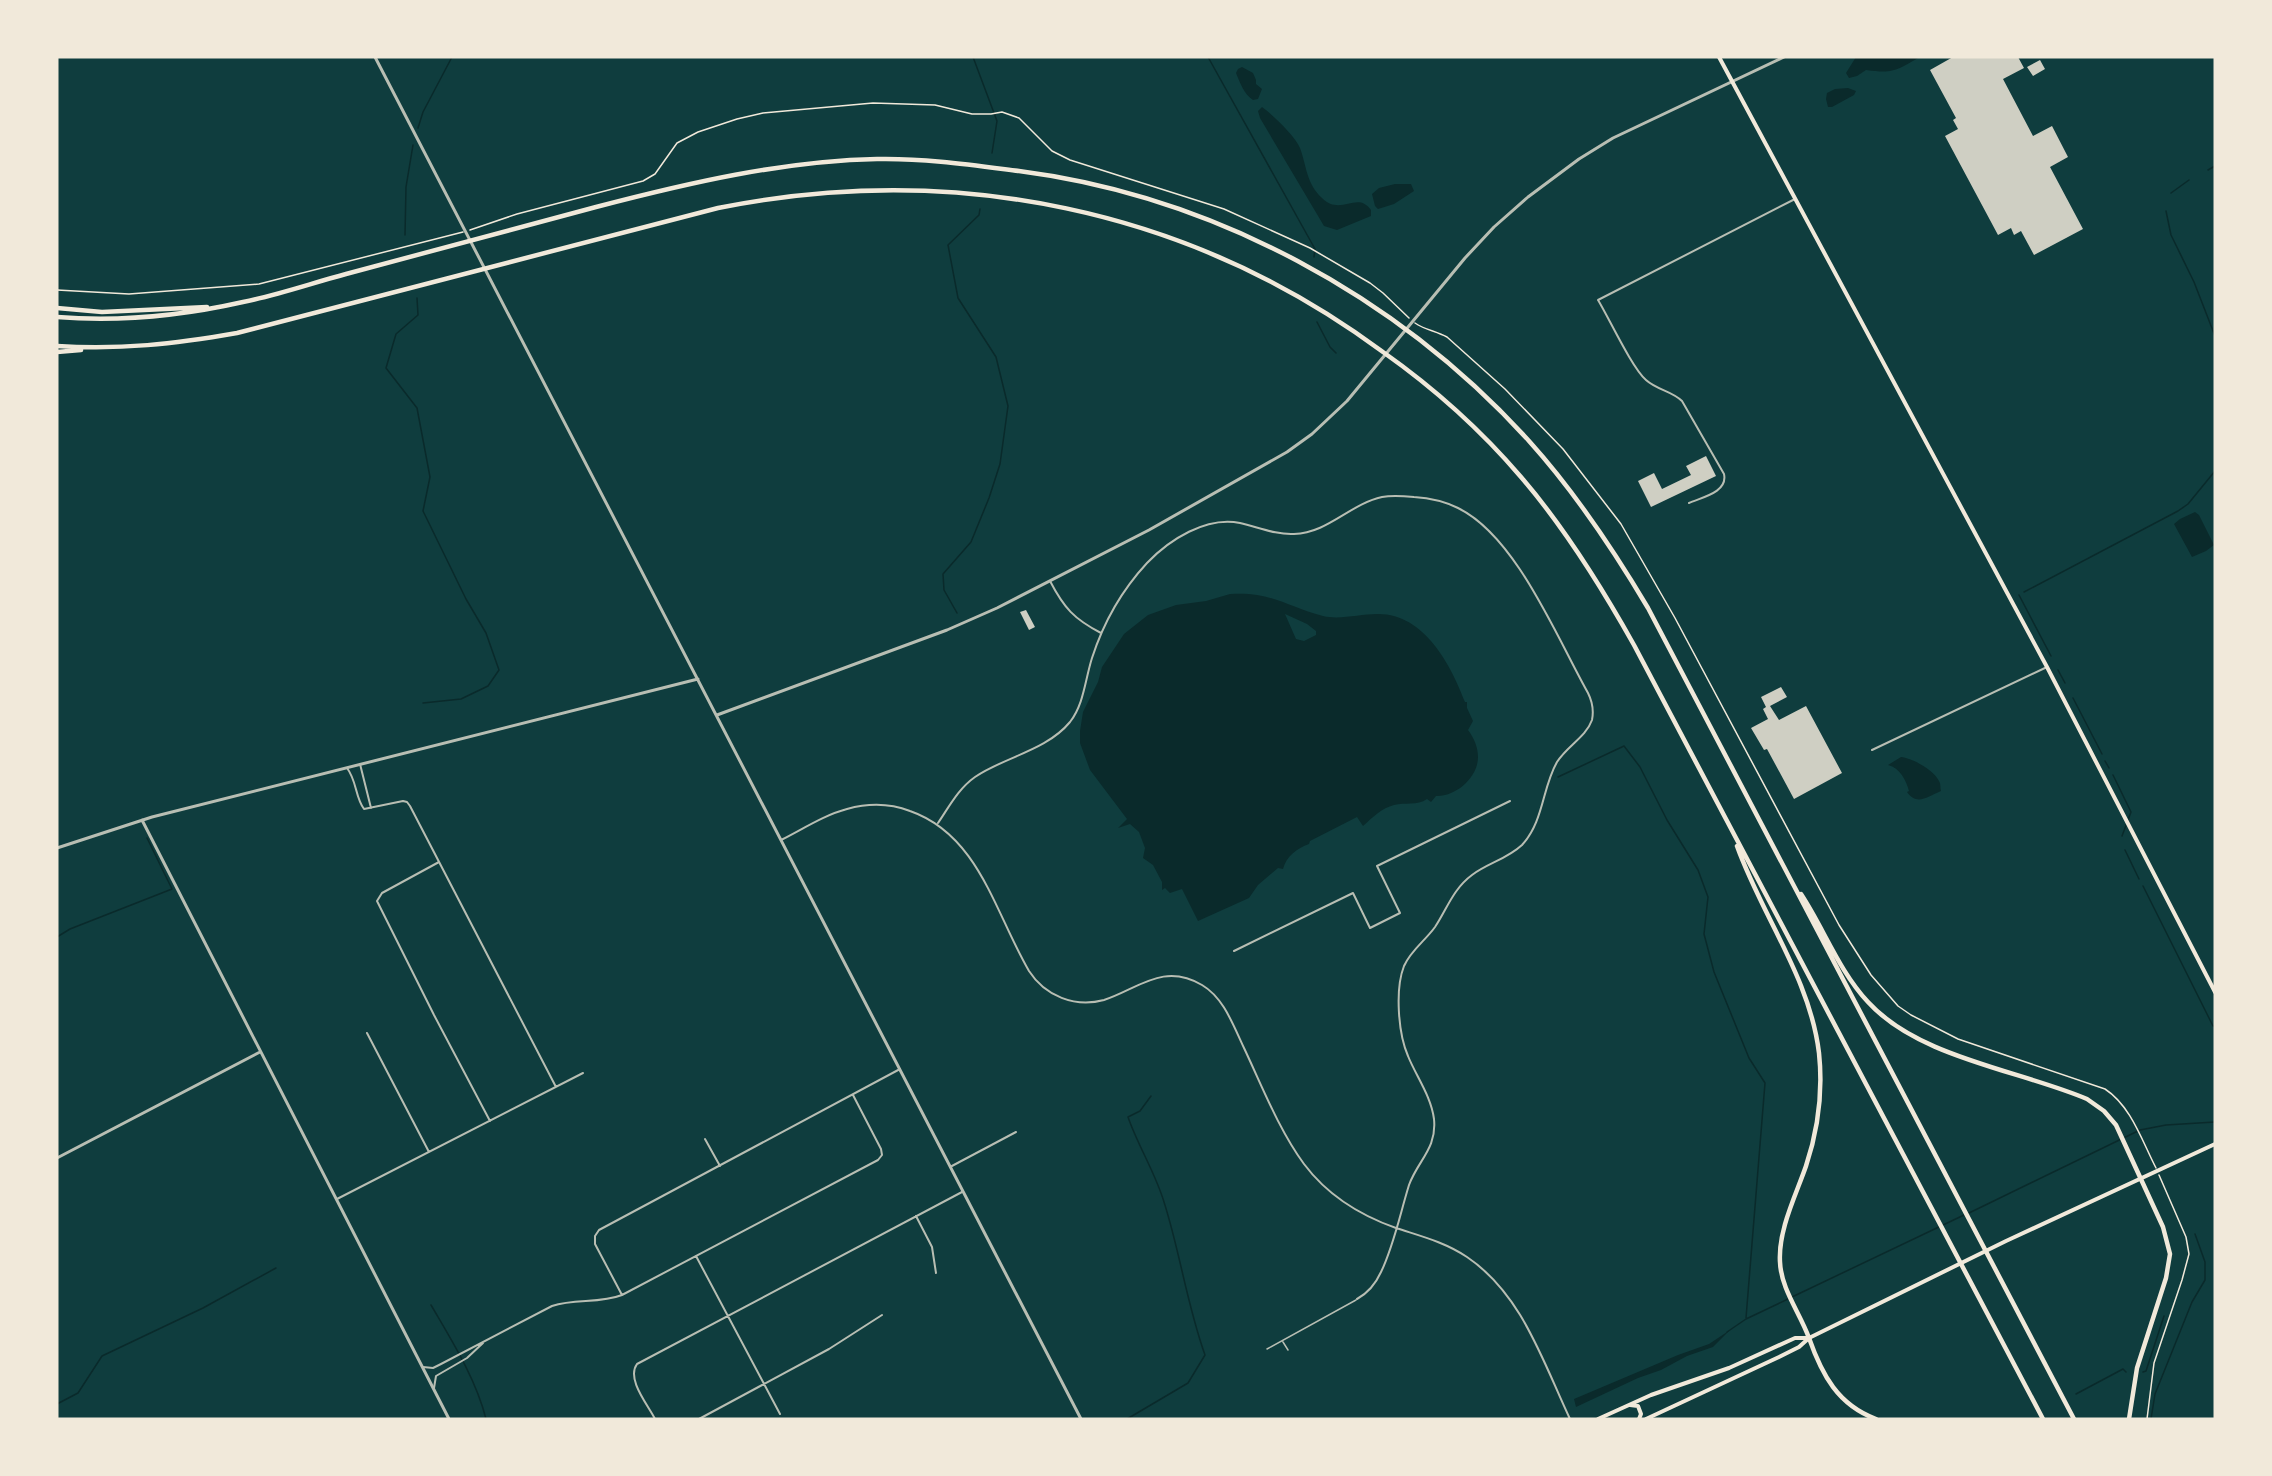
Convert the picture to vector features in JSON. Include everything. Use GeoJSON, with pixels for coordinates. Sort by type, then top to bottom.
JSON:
{"type":"FeatureCollection","features":[{"type":"Feature","properties":{"kind":"highway"},"geometry":{"type":"LineString","coordinates":[[57,317],[145,318],[219,308],[664,190],[730,176],[827,162],[879,159],[934,162],[1047,174],[1121,191],[1181,210],[1250,238],[1315,271],[1361,299],[1422,343],[1460,374],[1526,438],[1578,501],[1633,584],[2074,1419]]}},
{"type":"Feature","properties":{"kind":"highway"},"geometry":{"type":"LineString","coordinates":[[57,352],[177,344],[237,333],[696,213],[797,195],[882,189],[965,192],[1039,202],[1127,223],[1224,258],[1278,284],[1319,307],[1419,378],[1488,441],[1545,506],[1596,580],[1634,645],[2043,1419]]}},
{"type":"Feature","properties":{"kind":"highway"},"geometry":{"type":"LineString","coordinates":[[57,308],[102,312],[219,308]]}},
{"type":"Feature","properties":{"kind":"highway"},"geometry":{"type":"LineString","coordinates":[[57,346],[94,348]]}},
{"type":"Feature","properties":{"kind":"highway"},"geometry":{"type":"LineString","coordinates":[[1731,830],[1743,861],[1803,989],[1814,1022],[1819,1053],[1820,1091],[1815,1130],[1781,1244],[1780,1266],[1789,1293],[1821,1365],[1839,1395],[1857,1412],[1876,1419]]}},
{"type":"Feature","properties":{"kind":"highway"},"geometry":{"type":"LineString","coordinates":[[1787,873],[1852,982],[1877,1012],[1928,1044],[2087,1099],[2104,1111],[2116,1125],[2166,1232],[2169,1248],[2169,1263],[2137,1368],[2129,1419]]}},
{"type":"Feature","properties":{"kind":"main road"},"geometry":{"type":"LineString","coordinates":[[1719,57],[2047,667],[2215,992]]}},
{"type":"Feature","properties":{"kind":"main road"},"geometry":{"type":"LineString","coordinates":[[1646,1419],[1779,1357],[1799,1347],[1809,1338],[2006,1241],[2215,1144]]}},
{"type":"Feature","properties":{"kind":"main road"},"geometry":{"type":"LineString","coordinates":[[1598,1419],[1626,1405],[1729,1368],[1795,1338],[1809,1338]]}},
{"type":"Feature","properties":{"kind":"main road"},"geometry":{"type":"LineString","coordinates":[[1626,1405],[1638,1406],[1641,1411],[1639,1419]]}},
{"type":"Feature","properties":{"kind":"street"},"geometry":{"type":"LineString","coordinates":[[375,57],[1082,1419]]}},
{"type":"Feature","properties":{"kind":"street"},"geometry":{"type":"LineString","coordinates":[[717,715],[947,630],[984,614],[1219,492],[1287,452],[1312,434],[1376,368],[1479,242],[1510,212],[1559,173],[1596,148],[1635,127],[1733,83],[1784,57]]}},
{"type":"Feature","properties":{"kind":"street"},"geometry":{"type":"LineString","coordinates":[[1689,503],[1721,488],[1725,482],[1724,474],[1682,401],[1677,396],[1650,384],[1640,373],[1598,300],[1795,199]]}},
{"type":"Feature","properties":{"kind":"street"},"geometry":{"type":"LineString","coordinates":[[938,823],[959,792],[975,777],[1049,740],[1069,724],[1081,703],[1101,633],[1113,610],[1144,566],[1172,542],[1197,529],[1230,522],[1282,534],[1299,534],[1318,529],[1382,497],[1432,498],[1459,508],[1481,523],[1520,568],[1588,693],[1593,710],[1590,724],[1556,765],[1540,814],[1529,836],[1509,855],[1475,873],[1464,882],[1452,897],[1434,928],[1410,955],[1403,968],[1399,988],[1402,1037],[1431,1108],[1434,1131],[1427,1155],[1410,1183],[1381,1273],[1367,1292],[1357,1299]]}},
{"type":"Feature","properties":{"kind":"street"},"geometry":{"type":"LineString","coordinates":[[1049,581],[1072,615],[1101,633]]}},
{"type":"Feature","properties":{"kind":"street"},"geometry":{"type":"LineString","coordinates":[[1872,750],[2047,667]]}},
{"type":"Feature","properties":{"kind":"street"},"geometry":{"type":"LineString","coordinates":[[57,848],[142,820],[698,679]]}},
{"type":"Feature","properties":{"kind":"street"},"geometry":{"type":"LineString","coordinates":[[360,763],[369,809]]}},
{"type":"Feature","properties":{"kind":"street"},"geometry":{"type":"LineString","coordinates":[[346,767],[354,777],[362,807],[369,809],[407,802],[556,1087]]}},
{"type":"Feature","properties":{"kind":"street"},"geometry":{"type":"LineString","coordinates":[[1234,951],[1353,893],[1370,928],[1400,913],[1377,866],[1510,801]]}},
{"type":"Feature","properties":{"kind":"street"},"geometry":{"type":"LineString","coordinates":[[781,840],[833,813],[866,805],[889,805],[902,808],[938,823],[968,854],[1026,967],[1039,984],[1051,993],[1072,1001],[1095,1001],[1109,998],[1147,980],[1167,976],[1196,981],[1213,993],[1226,1010],[1287,1137],[1305,1165],[1324,1188],[1352,1209],[1396,1228],[1435,1240],[1456,1250],[1480,1267],[1500,1286],[1520,1313],[1570,1419]]}},
{"type":"Feature","properties":{"kind":"street"},"geometry":{"type":"LineString","coordinates":[[142,820],[449,1419]]}},
{"type":"Feature","properties":{"kind":"street"},"geometry":{"type":"LineString","coordinates":[[440,862],[382,892],[377,901],[490,1121]]}},
{"type":"Feature","properties":{"kind":"street"},"geometry":{"type":"LineString","coordinates":[[367,1033],[429,1152]]}},
{"type":"Feature","properties":{"kind":"street"},"geometry":{"type":"LineString","coordinates":[[57,1158],[260,1052]]}},
{"type":"Feature","properties":{"kind":"street"},"geometry":{"type":"LineString","coordinates":[[622,1295],[596,1246],[595,1236],[603,1228],[900,1069]]}},
{"type":"Feature","properties":{"kind":"street"},"geometry":{"type":"LineString","coordinates":[[336,1200],[582,1073]]}},
{"type":"Feature","properties":{"kind":"street"},"geometry":{"type":"LineString","coordinates":[[423,1367],[433,1368],[558,1304],[603,1301],[622,1295],[878,1160],[882,1155],[881,1149],[853,1095]]}},
{"type":"Feature","properties":{"kind":"street"},"geometry":{"type":"LineString","coordinates":[[950,1167],[1016,1132]]}},
{"type":"Feature","properties":{"kind":"street"},"geometry":{"type":"LineString","coordinates":[[705,1139],[720,1166]]}},
{"type":"Feature","properties":{"kind":"street"},"geometry":{"type":"LineString","coordinates":[[655,1419],[634,1378],[633,1370],[637,1364],[963,1192]]}},
{"type":"Feature","properties":{"kind":"street"},"geometry":{"type":"LineString","coordinates":[[916,1216],[932,1247],[936,1273]]}},
{"type":"Feature","properties":{"kind":"street"},"geometry":{"type":"LineString","coordinates":[[696,1256],[780,1413]]}},
{"type":"Feature","properties":{"kind":"street"},"geometry":{"type":"LineString","coordinates":[[699,1419],[830,1349],[882,1315]]}},
{"type":"Feature","properties":{"kind":"street"},"geometry":{"type":"LineString","coordinates":[[434,1389],[436,1376],[467,1358],[484,1341]]}},
{"type":"Feature","properties":{"kind":"lane"},"geometry":{"type":"LineString","coordinates":[[1267,1349],[1357,1299]]}},
{"type":"Feature","properties":{"kind":"lane"},"geometry":{"type":"LineString","coordinates":[[1282,1341],[1288,1350]]}},
{"type":"Feature","properties":{"kind":"path"},"geometry":{"type":"LineString","coordinates":[[57,290],[91,294],[158,293],[259,284],[284,279],[442,239],[517,214],[643,180],[656,174],[677,143],[698,132],[763,113],[873,103],[935,105],[972,114],[1002,112],[1018,118],[1052,151],[1070,160],[1224,209],[1310,248],[1383,293],[1424,329],[1447,337],[1471,356],[1563,449],[1621,524],[1657,585],[1857,954],[1892,999],[1911,1015],[1958,1039],[2105,1089],[2115,1095],[2127,1110],[2142,1141]]}},
{"type":"Feature","properties":{"kind":"water"},"geometry":{"type":"Polygon","coordinates":[[[1856,57],[1920,57],[1895,70],[1866,70],[1849,78],[1846,73],[1856,57]]]}},
{"type":"Feature","properties":{"kind":"water"},"geometry":{"type":"Polygon","coordinates":[[[1242,67],[1253,73],[1256,84],[1262,89],[1258,99],[1250,98],[1241,84],[1236,73],[1242,67]]]}},
{"type":"Feature","properties":{"kind":"water"},"geometry":{"type":"Polygon","coordinates":[[[1848,88],[1856,91],[1854,95],[1828,107],[1827,93],[1835,89],[1848,88]]]}},
{"type":"Feature","properties":{"kind":"water"},"geometry":{"type":"Polygon","coordinates":[[[1262,107],[1294,138],[1300,148],[1310,181],[1322,198],[1336,205],[1360,202],[1371,210],[1371,216],[1337,230],[1324,226],[1260,118],[1258,111],[1262,107]]]}},
{"type":"Feature","properties":{"kind":"water"},"geometry":{"type":"Polygon","coordinates":[[[1395,184],[1411,184],[1414,191],[1394,204],[1378,209],[1372,194],[1379,188],[1395,184]]]}},
{"type":"Feature","properties":{"kind":"water"},"geometry":{"type":"Polygon","coordinates":[[[2195,512],[2199,515],[2214,545],[2192,557],[2174,524],[2195,512]]]}},
{"type":"Feature","properties":{"kind":"water"},"geometry":{"type":"Polygon","coordinates":[[[1230,594],[1257,595],[1323,616],[1377,614],[1394,616],[1409,622],[1433,644],[1452,672],[1467,702],[1467,708],[1473,721],[1468,730],[1475,743],[1478,757],[1470,779],[1458,790],[1436,796],[1431,802],[1427,799],[1390,806],[1363,826],[1357,817],[1310,841],[1309,844],[1296,851],[1289,857],[1283,869],[1278,868],[1258,885],[1249,898],[1198,921],[1182,889],[1170,893],[1165,888],[1162,890],[1162,882],[1153,865],[1143,858],[1145,848],[1139,832],[1130,824],[1118,828],[1127,819],[1090,770],[1080,743],[1080,731],[1083,712],[1098,682],[1102,667],[1124,634],[1148,615],[1176,605],[1206,601],[1230,594]],[[1285,614],[1296,639],[1304,641],[1316,635],[1316,631],[1307,624],[1285,614]]]}},
{"type":"Feature","properties":{"kind":"water"},"geometry":{"type":"Polygon","coordinates":[[[1901,757],[1917,762],[1933,773],[1940,782],[1941,791],[1922,799],[1915,799],[1911,796],[1907,792],[1909,791],[1902,775],[1888,765],[1901,757]]]}},
{"type":"Feature","properties":{"kind":"water"},"geometry":{"type":"Polygon","coordinates":[[[1730,1330],[1713,1347],[1687,1356],[1661,1370],[1638,1378],[1576,1407],[1574,1399],[1709,1344],[1730,1330]]]}},
{"type":"Feature","properties":{"kind":"building"},"geometry":{"type":"Polygon","coordinates":[[[1953,57],[2018,57],[2024,68],[2003,79],[2033,136],[2052,126],[2068,157],[2050,167],[2083,229],[2034,255],[2021,231],[2014,235],[2011,228],[1998,235],[1945,136],[1958,129],[1953,120],[1956,118],[1930,70],[1953,57]]]}},
{"type":"Feature","properties":{"kind":"building"},"geometry":{"type":"Polygon","coordinates":[[[2040,60],[2045,69],[2033,76],[2027,67],[2040,60]]]}},
{"type":"Feature","properties":{"kind":"building"},"geometry":{"type":"Polygon","coordinates":[[[1706,456],[1716,476],[1651,507],[1638,481],[1654,473],[1662,489],[1691,475],[1686,466],[1706,456]]]}},
{"type":"Feature","properties":{"kind":"building"},"geometry":{"type":"Polygon","coordinates":[[[1026,610],[1035,627],[1029,630],[1020,612],[1026,610]]]}},
{"type":"Feature","properties":{"kind":"building"},"geometry":{"type":"Polygon","coordinates":[[[1781,687],[1787,697],[1770,706],[1779,720],[1806,706],[1842,773],[1794,799],[1767,749],[1764,750],[1751,728],[1768,719],[1761,697],[1781,687]]]}},
{"type":"Feature","properties":{"kind":"waterway"},"geometry":{"type":"LineString","coordinates":[[418,128],[423,112],[452,57]]}},
{"type":"Feature","properties":{"kind":"waterway"},"geometry":{"type":"LineString","coordinates":[[973,57],[997,121],[992,153]]}},
{"type":"Feature","properties":{"kind":"waterway"},"geometry":{"type":"LineString","coordinates":[[1208,57],[1315,249],[1314,257]]}},
{"type":"Feature","properties":{"kind":"waterway"},"geometry":{"type":"LineString","coordinates":[[405,235],[406,187],[413,145]]}},
{"type":"Feature","properties":{"kind":"waterway"},"geometry":{"type":"LineString","coordinates":[[2208,170],[2215,166]]}},
{"type":"Feature","properties":{"kind":"waterway"},"geometry":{"type":"LineString","coordinates":[[2171,193],[2189,180]]}},
{"type":"Feature","properties":{"kind":"waterway"},"geometry":{"type":"LineString","coordinates":[[957,613],[944,590],[943,574],[971,542],[989,498],[1000,464],[1008,406],[996,357],[958,298],[948,245],[979,215],[980,209]]}},
{"type":"Feature","properties":{"kind":"waterway"},"geometry":{"type":"LineString","coordinates":[[2166,211],[2171,235],[2194,282],[2215,336]]}},
{"type":"Feature","properties":{"kind":"waterway"},"geometry":{"type":"LineString","coordinates":[[417,298],[418,315],[396,334],[386,368],[417,408],[430,477],[423,511],[466,599],[486,633],[499,670],[488,686],[461,699],[423,703]]}},
{"type":"Feature","properties":{"kind":"waterway"},"geometry":{"type":"LineString","coordinates":[[1317,322],[1330,347],[1336,353]]}},
{"type":"Feature","properties":{"kind":"waterway"},"geometry":{"type":"LineString","coordinates":[[2024,592],[2178,511],[2188,504],[2215,471]]}},
{"type":"Feature","properties":{"kind":"waterway"},"geometry":{"type":"LineString","coordinates":[[2019,595],[2051,656]]}},
{"type":"Feature","properties":{"kind":"waterway"},"geometry":{"type":"LineString","coordinates":[[2058,670],[2065,683]]}},
{"type":"Feature","properties":{"kind":"waterway"},"geometry":{"type":"LineString","coordinates":[[2073,698],[2102,754]]}},
{"type":"Feature","properties":{"kind":"waterway"},"geometry":{"type":"LineString","coordinates":[[1558,777],[1624,746],[1640,767],[1667,820],[1698,870],[1708,897],[1704,934],[1714,972],[1749,1058],[1765,1083],[1746,1318]]}},
{"type":"Feature","properties":{"kind":"waterway"},"geometry":{"type":"LineString","coordinates":[[2105,761],[2109,768]]}},
{"type":"Feature","properties":{"kind":"waterway"},"geometry":{"type":"LineString","coordinates":[[2113,775],[2131,812],[2122,836]]}},
{"type":"Feature","properties":{"kind":"waterway"},"geometry":{"type":"LineString","coordinates":[[57,937],[70,929],[172,889],[147,838]]}},
{"type":"Feature","properties":{"kind":"waterway"},"geometry":{"type":"LineString","coordinates":[[2125,850],[2139,879]]}},
{"type":"Feature","properties":{"kind":"waterway"},"geometry":{"type":"LineString","coordinates":[[2143,886],[2215,1026]]}},
{"type":"Feature","properties":{"kind":"waterway"},"geometry":{"type":"LineString","coordinates":[[1127,1419],[1188,1383],[1205,1355],[1164,1202],[1128,1117],[1140,1111],[1151,1096]]}},
{"type":"Feature","properties":{"kind":"waterway"},"geometry":{"type":"LineString","coordinates":[[1969,1213],[2140,1130],[2166,1125],[2215,1122]]}},
{"type":"Feature","properties":{"kind":"waterway"},"geometry":{"type":"LineString","coordinates":[[1792,1297],[1964,1215]]}},
{"type":"Feature","properties":{"kind":"waterway"},"geometry":{"type":"LineString","coordinates":[[2151,1419],[2155,1394],[2192,1302],[2205,1280],[2205,1262],[2195,1234]]}},
{"type":"Feature","properties":{"kind":"waterway"},"geometry":{"type":"LineString","coordinates":[[57,1404],[78,1393],[102,1356],[203,1308],[276,1268]]}},
{"type":"Feature","properties":{"kind":"waterway"},"geometry":{"type":"LineString","coordinates":[[1727,1332],[1746,1319],[1788,1299]]}},
{"type":"Feature","properties":{"kind":"waterway"},"geometry":{"type":"LineString","coordinates":[[431,1305],[470,1375],[486,1419]]}},
{"type":"Feature","properties":{"kind":"waterway"},"geometry":{"type":"LineString","coordinates":[[2143,1372],[2146,1371],[2164,1316]]}},
{"type":"Feature","properties":{"kind":"waterway"},"geometry":{"type":"LineString","coordinates":[[2076,1394],[2123,1369],[2126,1372]]}}]}
